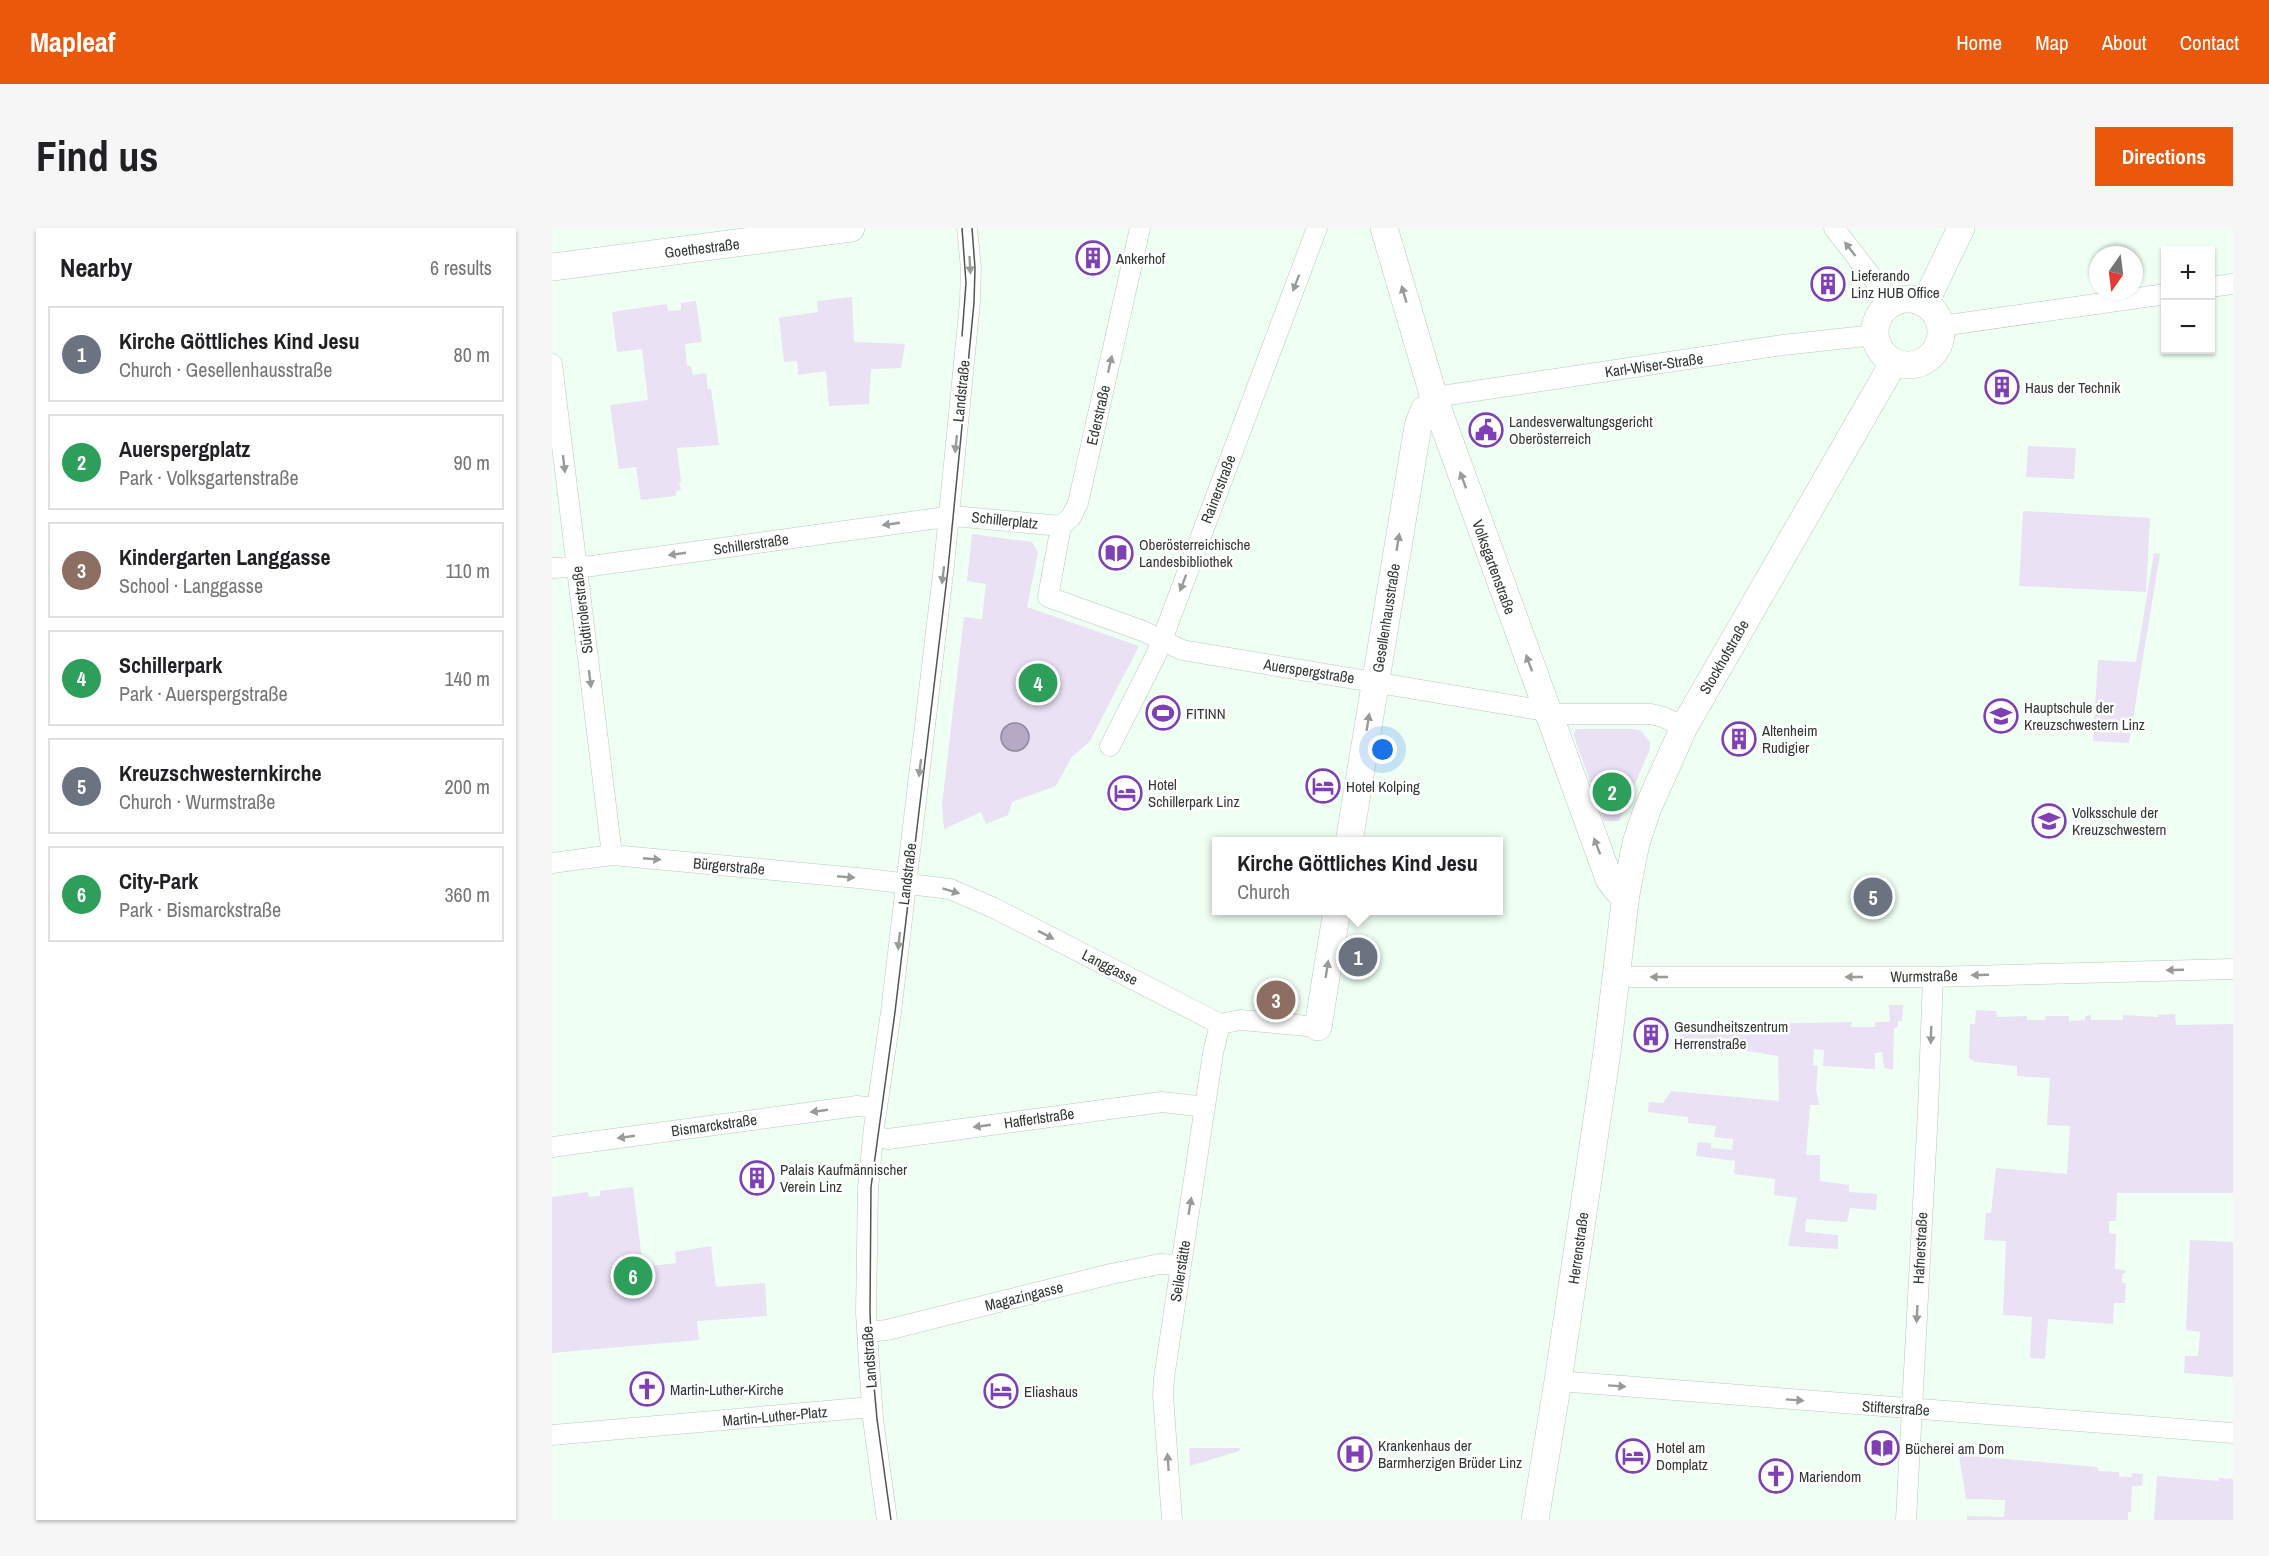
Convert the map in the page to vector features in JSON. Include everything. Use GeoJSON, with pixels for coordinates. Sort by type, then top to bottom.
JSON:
{"type":"FeatureCollection","features":[{"type":"Feature","properties":{"kind":"street","name":"Goethestraße"},"geometry":{"type":"LineString","coordinates":[[552,267],[851,228]]}},
{"type":"Feature","properties":{"kind":"street","name":"Landstraße"},"geometry":{"type":"LineString","coordinates":[[887,1520],[872,1407],[867,1332],[868,1188],[949,517],[970,303],[971,268],[967,228]]}},
{"type":"Feature","properties":{"kind":"street","name":"Ederstraße"},"geometry":{"type":"LineString","coordinates":[[1048,597],[1061,526],[1071,517],[1078,503],[1140,228]]}},
{"type":"Feature","properties":{"kind":"street","name":"Rainerstraße"},"geometry":{"type":"LineString","coordinates":[[1110,746],[1162,640],[1317,228]]}},
{"type":"Feature","properties":{"kind":"street","name":"Volksgartenstraße"},"geometry":{"type":"LineString","coordinates":[[1384,228],[1430,405],[1610,879],[1618,891],[1626,894]]}},
{"type":"Feature","properties":{"kind":"street"},"geometry":{"type":"LineString","coordinates":[[1834,228],[1892,303]]}},
{"type":"Feature","properties":{"kind":"street"},"geometry":{"type":"LineString","coordinates":[[1925,303],[1961,228]]}},
{"type":"Feature","properties":{"kind":"street"},"geometry":{"type":"LineString","coordinates":[[2215,286],[2233,284]]}},
{"type":"Feature","properties":{"kind":"street"},"geometry":{"type":"LineString","coordinates":[[1941,326],[2161,295]]}},
{"type":"Feature","properties":{"kind":"street"},"geometry":{"type":"LineString","coordinates":[[1912,299],[1925,303],[1936,313],[1941,326],[1937,349],[1926,361],[1910,365],[1894,362],[1881,351],[1875,334],[1877,319],[1892,303],[1912,299]]}},
{"type":"Feature","properties":{"kind":"street","name":"Karl-Wiser-Straße"},"geometry":{"type":"LineString","coordinates":[[1430,405],[1448,395],[1783,345],[1875,334]]}},
{"type":"Feature","properties":{"kind":"street","name":"Stockhofstraße"},"geometry":{"type":"LineString","coordinates":[[1616,975],[1626,894],[1636,843],[1647,810],[1684,727],[1894,362]]}},
{"type":"Feature","properties":{"kind":"street","name":"Südtirolerstraße"},"geometry":{"type":"LineString","coordinates":[[552,364],[612,855]]}},
{"type":"Feature","properties":{"kind":"street","name":"Gesellenhausstraße"},"geometry":{"type":"LineString","coordinates":[[1349,837],[1418,426],[1430,405]]}},
{"type":"Feature","properties":{"kind":"street","name":"Schillerplatz"},"geometry":{"type":"LineString","coordinates":[[949,517],[969,516],[1061,526]]}},
{"type":"Feature","properties":{"kind":"street","name":"Schillerstraße"},"geometry":{"type":"LineString","coordinates":[[552,568],[949,517]]}},
{"type":"Feature","properties":{"kind":"street","name":"Auerspergstraße"},"geometry":{"type":"LineString","coordinates":[[1048,597],[1143,631],[1182,650],[1564,714],[1651,714],[1684,727]]}},
{"type":"Feature","properties":{"kind":"street","name":"Bürgerstraße"},"geometry":{"type":"LineString","coordinates":[[552,863],[612,855],[906,883]]}},
{"type":"Feature","properties":{"kind":"street","name":"Langgasse"},"geometry":{"type":"LineString","coordinates":[[906,883],[950,889],[994,908],[1220,1024]]}},
{"type":"Feature","properties":{"kind":"street"},"geometry":{"type":"LineString","coordinates":[[1220,1024],[1241,1020],[1318,1027],[1336,915]]}},
{"type":"Feature","properties":{"kind":"street","name":"Wurmstraße"},"geometry":{"type":"LineString","coordinates":[[1616,975],[1632,977],[1934,976],[2233,969]]}},
{"type":"Feature","properties":{"kind":"street","name":"Herrenstraße"},"geometry":{"type":"LineString","coordinates":[[1535,1520],[1607,1052],[1616,975]]}},
{"type":"Feature","properties":{"kind":"street","name":"Hafnerstraße"},"geometry":{"type":"LineString","coordinates":[[1906,1520],[1934,976]]}},
{"type":"Feature","properties":{"kind":"street","name":"Seilerstätte"},"geometry":{"type":"LineString","coordinates":[[1172,1520],[1163,1395],[1165,1371],[1213,1053],[1220,1024]]}},
{"type":"Feature","properties":{"kind":"street","name":"Hafferlstraße"},"geometry":{"type":"LineString","coordinates":[[873,1136],[888,1138],[1162,1102],[1205,1107]]}},
{"type":"Feature","properties":{"kind":"street","name":"Bismarckstraße"},"geometry":{"type":"LineString","coordinates":[[552,1147],[857,1106],[877,1108]]}},
{"type":"Feature","properties":{"kind":"street","name":"Magazingasse"},"geometry":{"type":"LineString","coordinates":[[867,1332],[887,1330],[1111,1274],[1160,1264],[1181,1265]]}},
{"type":"Feature","properties":{"kind":"street","name":"Stifterstraße"},"geometry":{"type":"LineString","coordinates":[[1558,1381],[2233,1433]]}},
{"type":"Feature","properties":{"kind":"street","name":"Martin-Luther-Platz"},"geometry":{"type":"LineString","coordinates":[[552,1435],[872,1407]]}},
{"type":"Feature","properties":{"kind":"shaded area"},"geometry":{"type":"Polygon","coordinates":[[[852,297],[854,342],[905,344],[901,368],[871,369],[869,404],[829,406],[826,371],[798,375],[797,361],[784,362],[779,318],[818,312],[817,301],[852,297]]]}},
{"type":"Feature","properties":{"kind":"shaded area"},"geometry":{"type":"Polygon","coordinates":[[[696,301],[702,342],[685,344],[687,366],[691,366],[693,375],[706,373],[708,389],[711,389],[719,445],[677,448],[681,490],[676,491],[676,496],[641,500],[636,467],[619,469],[610,405],[648,400],[642,349],[617,352],[612,312],[667,304],[668,311],[681,310],[681,303],[696,301]]]}},
{"type":"Feature","properties":{"kind":"shaded area"},"geometry":{"type":"Polygon","coordinates":[[[2028,446],[2076,448],[2074,479],[2026,477],[2028,446]]]}},
{"type":"Feature","properties":{"kind":"shaded area"},"geometry":{"type":"Polygon","coordinates":[[[2023,511],[2150,518],[2146,592],[2019,586],[2023,511]]]}},
{"type":"Feature","properties":{"kind":"shaded area"},"geometry":{"type":"Polygon","coordinates":[[[972,534],[1032,542],[1038,552],[1027,607],[1139,646],[1090,741],[1071,758],[1056,786],[1012,802],[1008,815],[986,824],[981,812],[944,829],[942,805],[964,617],[982,619],[986,584],[967,581],[972,534]]]}},
{"type":"Feature","properties":{"kind":"shaded area"},"geometry":{"type":"Polygon","coordinates":[[[2154,553],[2160,554],[2129,743],[2093,741],[2098,660],[2136,662],[2154,553]]]}},
{"type":"Feature","properties":{"kind":"shaded area"},"geometry":{"type":"Polygon","coordinates":[[[1015,723],[1025,727],[1029,737],[1025,747],[1015,751],[1005,747],[1001,737],[1005,727],[1015,723]]]}},
{"type":"Feature","properties":{"kind":"shaded area"},"geometry":{"type":"Polygon","coordinates":[[[1634,729],[1641,731],[1650,742],[1650,749],[1619,821],[1604,821],[1574,736],[1575,730],[1634,729]]]}},
{"type":"Feature","properties":{"kind":"shaded area"},"geometry":{"type":"Polygon","coordinates":[[[1889,1005],[1903,1005],[1902,1021],[1898,1021],[1898,1027],[1894,1028],[1893,1070],[1884,1068],[1882,1052],[1875,1053],[1875,1069],[1823,1066],[1824,1050],[1814,1049],[1813,1065],[1818,1066],[1816,1090],[1819,1105],[1810,1105],[1806,1155],[1820,1155],[1820,1181],[1849,1185],[1849,1192],[1877,1194],[1876,1210],[1850,1208],[1847,1222],[1806,1219],[1805,1232],[1838,1235],[1838,1249],[1788,1246],[1797,1198],[1774,1195],[1775,1179],[1734,1174],[1735,1161],[1696,1156],[1698,1142],[1711,1143],[1711,1148],[1732,1150],[1733,1139],[1714,1137],[1716,1126],[1688,1123],[1688,1117],[1648,1112],[1649,1102],[1663,1103],[1671,1091],[1779,1101],[1778,1056],[1679,1040],[1680,1022],[1699,1021],[1702,1025],[1852,1022],[1851,1027],[1875,1027],[1875,1022],[1890,1022],[1889,1005]]]}},
{"type":"Feature","properties":{"kind":"shaded area"},"geometry":{"type":"Polygon","coordinates":[[[1976,1010],[1996,1011],[1997,1017],[2027,1016],[2027,1020],[2045,1020],[2046,1016],[2069,1016],[2069,1021],[2085,1020],[2085,1016],[2091,1015],[2091,1020],[2123,1020],[2123,1015],[2158,1017],[2158,1015],[2175,1014],[2176,1025],[2233,1024],[2233,1193],[2117,1193],[2116,1221],[2109,1221],[2109,1233],[2116,1234],[2115,1269],[2125,1270],[2122,1274],[2122,1283],[2126,1283],[2125,1303],[2114,1303],[2113,1324],[2048,1319],[2045,1359],[2030,1358],[2032,1317],[2003,1315],[2006,1241],[1984,1240],[1986,1213],[1991,1213],[1996,1168],[2067,1174],[2070,1126],[2047,1125],[2050,1078],[2017,1076],[2017,1066],[1975,1062],[1969,1058],[1970,1024],[1975,1024],[1976,1010]]]}},
{"type":"Feature","properties":{"kind":"shaded area"},"geometry":{"type":"Polygon","coordinates":[[[633,1187],[643,1267],[676,1263],[675,1252],[711,1246],[716,1287],[765,1283],[767,1316],[697,1321],[699,1340],[552,1353],[552,1197],[588,1192],[589,1197],[600,1196],[600,1191],[633,1187]]]}},
{"type":"Feature","properties":{"kind":"shaded area"},"geometry":{"type":"Polygon","coordinates":[[[2190,1240],[2233,1242],[2233,1377],[2184,1373],[2185,1356],[2198,1356],[2200,1332],[2186,1330],[2190,1240]]]}},
{"type":"Feature","properties":{"kind":"shaded area"},"geometry":{"type":"Polygon","coordinates":[[[1189,1448],[1240,1448],[1239,1451],[1190,1466],[1189,1448]]]}},
{"type":"Feature","properties":{"kind":"shaded area"},"geometry":{"type":"Polygon","coordinates":[[[1959,1455],[2097,1467],[2098,1471],[2119,1472],[2119,1477],[2132,1477],[2132,1473],[2143,1474],[2142,1486],[2132,1486],[2131,1512],[2128,1512],[2128,1520],[1967,1520],[1967,1516],[2004,1517],[2005,1500],[1966,1499],[1959,1455]]]}},
{"type":"Feature","properties":{"kind":"shaded area"},"geometry":{"type":"Polygon","coordinates":[[[2157,1476],[2219,1481],[2219,1478],[2233,1479],[2233,1520],[2154,1520],[2157,1476]]]}},
{"type":"Feature","properties":{"kind":"tram line"},"geometry":{"type":"LineString","coordinates":[[962,228],[966,283],[962,336]]}},
{"type":"Feature","properties":{"kind":"tram line"},"geometry":{"type":"LineString","coordinates":[[891,1520],[872,1363],[871,1187],[895,1012],[948,569],[974,303],[975,268],[972,228]]}},
{"type":"Feature","properties":{"kind":"place","name":"Ankerhof"},"geometry":{"type":"Point","coordinates":[1093,258]}},
{"type":"Feature","properties":{"kind":"place","name":"Lieferando Linz HUB Office"},"geometry":{"type":"Point","coordinates":[1828,284]}},
{"type":"Feature","properties":{"kind":"place","name":"Haus der Technik"},"geometry":{"type":"Point","coordinates":[2002,387]}},
{"type":"Feature","properties":{"kind":"place","name":"Landesverwaltungsgericht Oberösterreich"},"geometry":{"type":"Point","coordinates":[1486,430]}},
{"type":"Feature","properties":{"kind":"place","name":"Oberösterreichische Landesbibliothek"},"geometry":{"type":"Point","coordinates":[1116,553]}},
{"type":"Feature","properties":{"kind":"place","name":"Schillerpark"},"geometry":{"type":"Point","coordinates":[1038,683]}},
{"type":"Feature","properties":{"kind":"place","name":"FITINN"},"geometry":{"type":"Point","coordinates":[1163,713]}},
{"type":"Feature","properties":{"kind":"place","name":"Hauptschule der Kreuzschwestern Linz"},"geometry":{"type":"Point","coordinates":[2001,716]}},
{"type":"Feature","properties":{"kind":"place","name":"Altenheim Rudigier"},"geometry":{"type":"Point","coordinates":[1739,739]}},
{"type":"Feature","properties":{"kind":"place","name":"Hotel Kolping"},"geometry":{"type":"Point","coordinates":[1323,786]}},
{"type":"Feature","properties":{"kind":"place","name":"Auerspergplatz"},"geometry":{"type":"Point","coordinates":[1612,792]}},
{"type":"Feature","properties":{"kind":"place","name":"Hotel Schillerpark Linz"},"geometry":{"type":"Point","coordinates":[1125,793]}},
{"type":"Feature","properties":{"kind":"place","name":"Volksschule der Kreuzschwestern"},"geometry":{"type":"Point","coordinates":[2049,821]}},
{"type":"Feature","properties":{"kind":"place","name":"Kreuzschwesternkirche"},"geometry":{"type":"Point","coordinates":[1873,897]}},
{"type":"Feature","properties":{"kind":"place","name":"Kirche Göttliches Kind Jesu"},"geometry":{"type":"Point","coordinates":[1358,957]}},
{"type":"Feature","properties":{"kind":"place","name":"Kindergarten Langgasse"},"geometry":{"type":"Point","coordinates":[1276,1000]}},
{"type":"Feature","properties":{"kind":"place","name":"Gesundheitszentrum Herrenstraße"},"geometry":{"type":"Point","coordinates":[1651,1035]}},
{"type":"Feature","properties":{"kind":"place","name":"Palais Kaufmännischer Verein Linz"},"geometry":{"type":"Point","coordinates":[757,1178]}},
{"type":"Feature","properties":{"kind":"place","name":"City-Park"},"geometry":{"type":"Point","coordinates":[633,1276]}},
{"type":"Feature","properties":{"kind":"place","name":"Martin-Luther-Kirche"},"geometry":{"type":"Point","coordinates":[647,1389]}},
{"type":"Feature","properties":{"kind":"place","name":"Eliashaus"},"geometry":{"type":"Point","coordinates":[1001,1391]}},
{"type":"Feature","properties":{"kind":"place","name":"Bücherei am Dom"},"geometry":{"type":"Point","coordinates":[1882,1448]}},
{"type":"Feature","properties":{"kind":"place","name":"Krankenhaus der Barmherzigen Brüder Linz"},"geometry":{"type":"Point","coordinates":[1355,1454]}},
{"type":"Feature","properties":{"kind":"place","name":"Hotel am Domplatz"},"geometry":{"type":"Point","coordinates":[1633,1456]}},
{"type":"Feature","properties":{"kind":"place","name":"Mariendom"},"geometry":{"type":"Point","coordinates":[1776,1476]}}]}
